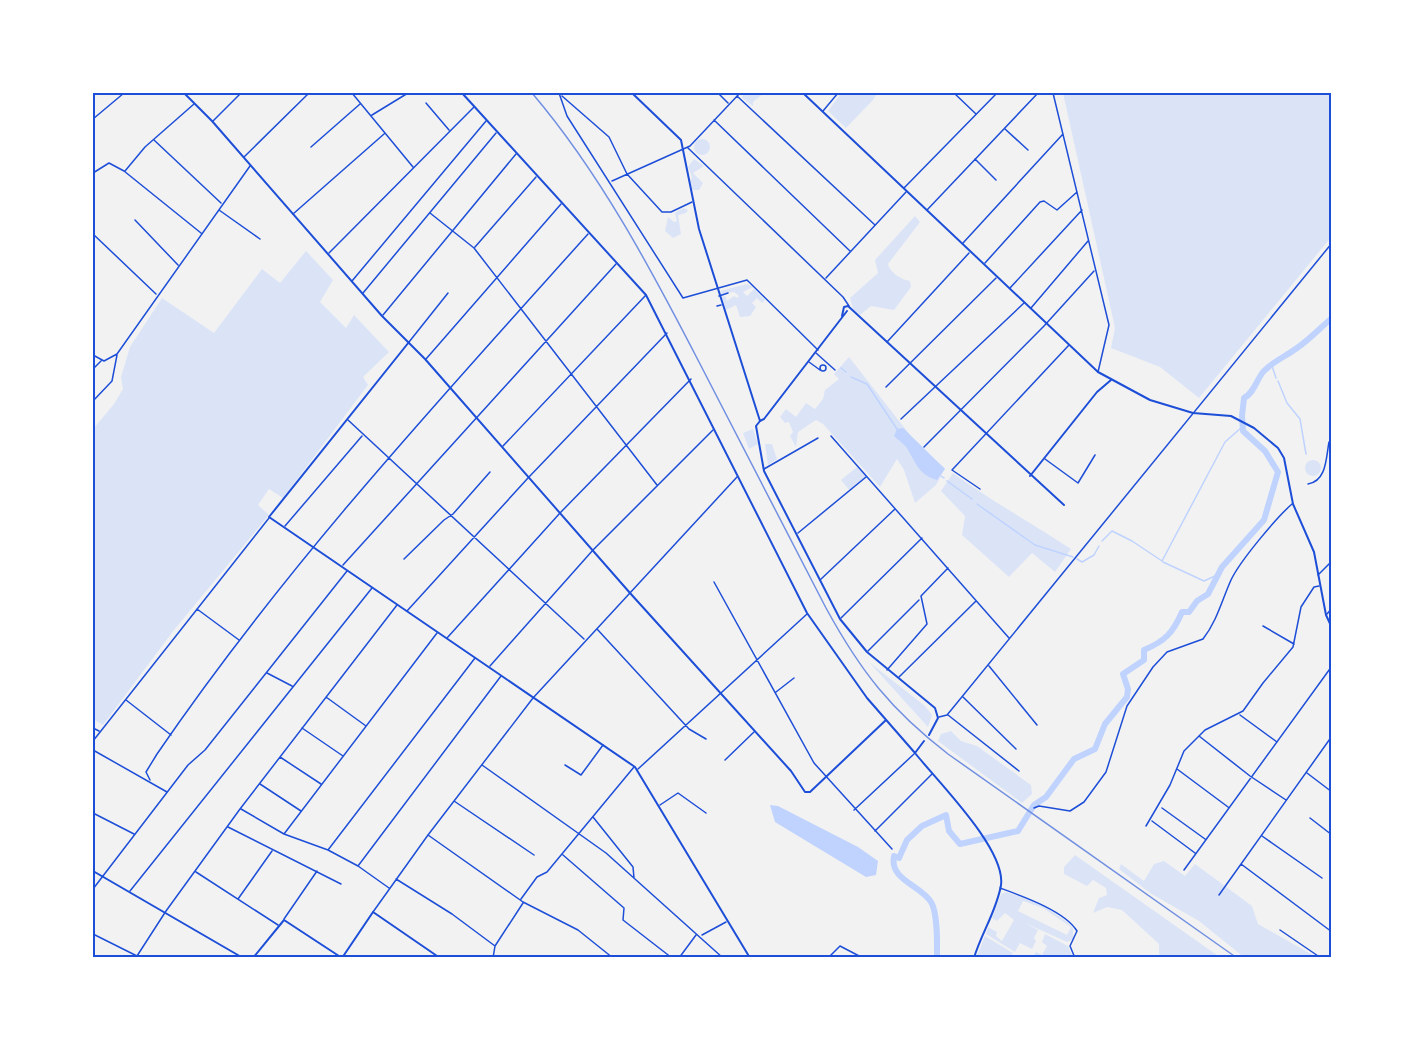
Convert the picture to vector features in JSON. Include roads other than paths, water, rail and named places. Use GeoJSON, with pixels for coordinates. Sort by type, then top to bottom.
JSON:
{"type":"FeatureCollection","features":[{"type":"Feature","properties":{"kind":"street"},"geometry":{"type":"LineString","coordinates":[[93,119],[124,93]]}},
{"type":"Feature","properties":{"kind":"street"},"geometry":{"type":"LineString","coordinates":[[184,93],[791,771],[805,792],[810,792],[886,720]]}},
{"type":"Feature","properties":{"kind":"street"},"geometry":{"type":"LineString","coordinates":[[212,122],[241,93]]}},
{"type":"Feature","properties":{"kind":"street"},"geometry":{"type":"LineString","coordinates":[[243,158],[309,93]]}},
{"type":"Feature","properties":{"kind":"street"},"geometry":{"type":"LineString","coordinates":[[352,93],[413,168]]}},
{"type":"Feature","properties":{"kind":"street"},"geometry":{"type":"LineString","coordinates":[[372,116],[408,93]]}},
{"type":"Feature","properties":{"kind":"street"},"geometry":{"type":"LineString","coordinates":[[462,93],[536,177],[646,295],[691,379],[807,613],[839,660],[886,720],[989,844],[1001,867],[1000,888],[974,958]]}},
{"type":"Feature","properties":{"kind":"street"},"geometry":{"type":"LineString","coordinates":[[632,93],[681,140],[693,202],[717,290],[760,421]]}},
{"type":"Feature","properties":{"kind":"street"},"geometry":{"type":"LineString","coordinates":[[718,93],[729,104]]}},
{"type":"Feature","properties":{"kind":"street"},"geometry":{"type":"LineString","coordinates":[[611,181],[688,147],[740,93]]}},
{"type":"Feature","properties":{"kind":"street"},"geometry":{"type":"LineString","coordinates":[[803,93],[1098,372],[1150,400],[1193,413],[1231,416],[1250,426],[1278,448],[1284,458],[1293,504],[1314,552],[1326,615],[1332,628]]}},
{"type":"Feature","properties":{"kind":"street"},"geometry":{"type":"LineString","coordinates":[[822,111],[838,93]]}},
{"type":"Feature","properties":{"kind":"street"},"geometry":{"type":"LineString","coordinates":[[954,93],[976,114]]}},
{"type":"Feature","properties":{"kind":"street"},"geometry":{"type":"LineString","coordinates":[[904,188],[997,93]]}},
{"type":"Feature","properties":{"kind":"street"},"geometry":{"type":"LineString","coordinates":[[927,211],[1038,93]]}},
{"type":"Feature","properties":{"kind":"street"},"geometry":{"type":"LineString","coordinates":[[1053,93],[1109,329],[1098,372]]}},
{"type":"Feature","properties":{"kind":"street"},"geometry":{"type":"LineString","coordinates":[[560,94],[609,137],[627,174],[652,203],[666,213],[693,202]]}},
{"type":"Feature","properties":{"kind":"street"},"geometry":{"type":"LineString","coordinates":[[560,94],[567,116],[611,181],[683,298],[747,280],[835,370]]}},
{"type":"Feature","properties":{"kind":"street"},"geometry":{"type":"LineString","coordinates":[[737,96],[875,225]]}},
{"type":"Feature","properties":{"kind":"street"},"geometry":{"type":"LineString","coordinates":[[426,103],[449,130]]}},
{"type":"Feature","properties":{"kind":"street"},"geometry":{"type":"LineString","coordinates":[[124,171],[194,104]]}},
{"type":"Feature","properties":{"kind":"street"},"geometry":{"type":"LineString","coordinates":[[310,147],[361,104]]}},
{"type":"Feature","properties":{"kind":"street"},"geometry":{"type":"LineString","coordinates":[[329,253],[474,106]]}},
{"type":"Feature","properties":{"kind":"street"},"geometry":{"type":"LineString","coordinates":[[352,282],[486,120]]}},
{"type":"Feature","properties":{"kind":"street"},"geometry":{"type":"LineString","coordinates":[[714,120],[850,251]]}},
{"type":"Feature","properties":{"kind":"street"},"geometry":{"type":"LineString","coordinates":[[1004,129],[1028,150]]}},
{"type":"Feature","properties":{"kind":"street"},"geometry":{"type":"LineString","coordinates":[[363,294],[497,132]]}},
{"type":"Feature","properties":{"kind":"street"},"geometry":{"type":"LineString","coordinates":[[293,214],[384,134]]}},
{"type":"Feature","properties":{"kind":"street"},"geometry":{"type":"LineString","coordinates":[[962,244],[1063,134]]}},
{"type":"Feature","properties":{"kind":"street"},"geometry":{"type":"LineString","coordinates":[[154,140],[222,204]]}},
{"type":"Feature","properties":{"kind":"street"},"geometry":{"type":"LineString","coordinates":[[688,147],[843,297],[847,307],[1064,505]]}},
{"type":"Feature","properties":{"kind":"street"},"geometry":{"type":"LineString","coordinates":[[382,316],[516,154]]}},
{"type":"Feature","properties":{"kind":"street"},"geometry":{"type":"LineString","coordinates":[[975,159],[996,180]]}},
{"type":"Feature","properties":{"kind":"street"},"geometry":{"type":"LineString","coordinates":[[93,172],[109,164],[124,171],[201,233]]}},
{"type":"Feature","properties":{"kind":"street"},"geometry":{"type":"LineString","coordinates":[[93,401],[112,381],[117,354],[250,166]]}},
{"type":"Feature","properties":{"kind":"street"},"geometry":{"type":"LineString","coordinates":[[474,248],[536,177]]}},
{"type":"Feature","properties":{"kind":"street"},"geometry":{"type":"LineString","coordinates":[[825,279],[907,191]]}},
{"type":"Feature","properties":{"kind":"street"},"geometry":{"type":"LineString","coordinates":[[984,264],[1040,202],[1044,201],[1057,210],[1077,192]]}},
{"type":"Feature","properties":{"kind":"street"},"geometry":{"type":"LineString","coordinates":[[425,360],[561,204]]}},
{"type":"Feature","properties":{"kind":"street"},"geometry":{"type":"LineString","coordinates":[[218,209],[260,239]]}},
{"type":"Feature","properties":{"kind":"street"},"geometry":{"type":"LineString","coordinates":[[1010,289],[1082,210]]}},
{"type":"Feature","properties":{"kind":"street"},"geometry":{"type":"LineString","coordinates":[[430,213],[474,248],[657,485]]}},
{"type":"Feature","properties":{"kind":"street"},"geometry":{"type":"LineString","coordinates":[[135,220],[178,267]]}},
{"type":"Feature","properties":{"kind":"street"},"geometry":{"type":"LineString","coordinates":[[93,234],[157,295]]}},
{"type":"Feature","properties":{"kind":"street"},"geometry":{"type":"LineString","coordinates":[[150,780],[146,772],[276,593],[449,388],[588,234]]}},
{"type":"Feature","properties":{"kind":"street"},"geometry":{"type":"LineString","coordinates":[[1030,309],[1089,241]]}},
{"type":"Feature","properties":{"kind":"street"},"geometry":{"type":"LineString","coordinates":[[929,735],[938,718],[947,715],[963,696],[1332,243]]}},
{"type":"Feature","properties":{"kind":"street"},"geometry":{"type":"LineString","coordinates":[[886,342],[971,251]]}},
{"type":"Feature","properties":{"kind":"street"},"geometry":{"type":"LineString","coordinates":[[342,567],[617,264]]}},
{"type":"Feature","properties":{"kind":"street"},"geometry":{"type":"LineString","coordinates":[[924,447],[1046,324],[1095,270]]}},
{"type":"Feature","properties":{"kind":"street"},"geometry":{"type":"LineString","coordinates":[[886,387],[998,277]]}},
{"type":"Feature","properties":{"kind":"street"},"geometry":{"type":"LineString","coordinates":[[93,741],[448,293]]}},
{"type":"Feature","properties":{"kind":"street"},"geometry":{"type":"LineString","coordinates":[[719,296],[728,293]]}},
{"type":"Feature","properties":{"kind":"street"},"geometry":{"type":"LineString","coordinates":[[502,447],[646,295]]}},
{"type":"Feature","properties":{"kind":"street"},"geometry":{"type":"LineString","coordinates":[[901,419],[1024,303]]}},
{"type":"Feature","properties":{"kind":"street"},"geometry":{"type":"LineString","coordinates":[[717,306],[722,305]]}},
{"type":"Feature","properties":{"kind":"street"},"geometry":{"type":"LineString","coordinates":[[847,307],[841,319],[809,362],[756,426],[764,469],[840,619],[867,652],[886,670],[934,708],[938,718]]}},
{"type":"Feature","properties":{"kind":"street"},"geometry":{"type":"LineString","coordinates":[[406,611],[528,478],[667,333]]}},
{"type":"Feature","properties":{"kind":"street"},"geometry":{"type":"LineString","coordinates":[[980,489],[952,470],[1069,345]]}},
{"type":"Feature","properties":{"kind":"street"},"geometry":{"type":"LineString","coordinates":[[93,369],[101,361],[117,354]]}},
{"type":"Feature","properties":{"kind":"street"},"geometry":{"type":"LineString","coordinates":[[93,355],[101,361]]}},
{"type":"Feature","properties":{"kind":"street"},"geometry":{"type":"LineString","coordinates":[[809,362],[820,370]]}},
{"type":"Feature","properties":{"kind":"street"},"geometry":{"type":"LineString","coordinates":[[447,639],[560,513],[691,379]]}},
{"type":"Feature","properties":{"kind":"street"},"geometry":{"type":"LineString","coordinates":[[1030,476],[1097,392],[1111,381]]}},
{"type":"Feature","properties":{"kind":"street"},"geometry":{"type":"LineString","coordinates":[[347,419],[473,539],[585,640]]}},
{"type":"Feature","properties":{"kind":"street"},"geometry":{"type":"LineString","coordinates":[[489,666],[593,550],[714,429]]}},
{"type":"Feature","properties":{"kind":"street"},"geometry":{"type":"LineString","coordinates":[[284,528],[362,435]]}},
{"type":"Feature","properties":{"kind":"street"},"geometry":{"type":"LineString","coordinates":[[831,436],[1009,639]]}},
{"type":"Feature","properties":{"kind":"street"},"geometry":{"type":"LineString","coordinates":[[764,469],[770,468],[818,438]]}},
{"type":"Feature","properties":{"kind":"street"},"geometry":{"type":"LineString","coordinates":[[1308,484],[1315,483],[1321,476],[1329,442],[1332,442]]}},
{"type":"Feature","properties":{"kind":"street"},"geometry":{"type":"LineString","coordinates":[[1045,459],[1078,483],[1095,454]]}},
{"type":"Feature","properties":{"kind":"street"},"geometry":{"type":"LineString","coordinates":[[404,560],[450,516],[490,472]]}},
{"type":"Feature","properties":{"kind":"street"},"geometry":{"type":"LineString","coordinates":[[284,920],[342,958],[389,888],[533,698],[738,476]]}},
{"type":"Feature","properties":{"kind":"street"},"geometry":{"type":"LineString","coordinates":[[798,533],[867,477]]}},
{"type":"Feature","properties":{"kind":"street"},"geometry":{"type":"LineString","coordinates":[[1034,808],[1039,806],[1070,811],[1094,792],[1106,772],[1127,706],[1147,676],[1167,652],[1203,639],[1226,597],[1231,579],[1275,521],[1293,504]]}},
{"type":"Feature","properties":{"kind":"street"},"geometry":{"type":"LineString","coordinates":[[820,580],[896,508]]}},
{"type":"Feature","properties":{"kind":"street"},"geometry":{"type":"LineString","coordinates":[[269,517],[636,768],[750,958]]}},
{"type":"Feature","properties":{"kind":"street"},"geometry":{"type":"LineString","coordinates":[[840,619],[922,538]]}},
{"type":"Feature","properties":{"kind":"street"},"geometry":{"type":"LineString","coordinates":[[1318,575],[1332,561]]}},
{"type":"Feature","properties":{"kind":"street"},"geometry":{"type":"LineString","coordinates":[[867,652],[948,568]]}},
{"type":"Feature","properties":{"kind":"street"},"geometry":{"type":"LineString","coordinates":[[93,889],[167,792],[194,759],[205,750],[347,571]]}},
{"type":"Feature","properties":{"kind":"street"},"geometry":{"type":"LineString","coordinates":[[714,582],[814,763],[854,810],[892,849]]}},
{"type":"Feature","properties":{"kind":"street"},"geometry":{"type":"LineString","coordinates":[[1146,826],[1170,785],[1184,751],[1205,730],[1239,714],[1294,644],[1302,607],[1314,587],[1320,585]]}},
{"type":"Feature","properties":{"kind":"street"},"geometry":{"type":"LineString","coordinates":[[130,891],[373,587]]}},
{"type":"Feature","properties":{"kind":"street"},"geometry":{"type":"LineString","coordinates":[[886,670],[927,624],[927,613],[920,599]]}},
{"type":"Feature","properties":{"kind":"street"},"geometry":{"type":"LineString","coordinates":[[898,678],[976,601]]}},
{"type":"Feature","properties":{"kind":"street"},"geometry":{"type":"LineString","coordinates":[[137,956],[165,911],[227,826],[397,605]]}},
{"type":"Feature","properties":{"kind":"street"},"geometry":{"type":"LineString","coordinates":[[1326,615],[1332,608]]}},
{"type":"Feature","properties":{"kind":"street"},"geometry":{"type":"LineString","coordinates":[[196,609],[241,641]]}},
{"type":"Feature","properties":{"kind":"street"},"geometry":{"type":"LineString","coordinates":[[520,900],[537,877],[547,872],[636,768],[807,613]]}},
{"type":"Feature","properties":{"kind":"street"},"geometry":{"type":"LineString","coordinates":[[1263,626],[1294,644]]}},
{"type":"Feature","properties":{"kind":"street"},"geometry":{"type":"LineString","coordinates":[[596,628],[685,725],[706,740]]}},
{"type":"Feature","properties":{"kind":"street"},"geometry":{"type":"LineString","coordinates":[[284,834],[437,633]]}},
{"type":"Feature","properties":{"kind":"street"},"geometry":{"type":"LineString","coordinates":[[328,850],[475,657]]}},
{"type":"Feature","properties":{"kind":"street"},"geometry":{"type":"LineString","coordinates":[[988,665],[1037,725]]}},
{"type":"Feature","properties":{"kind":"street"},"geometry":{"type":"LineString","coordinates":[[1184,870],[1332,666]]}},
{"type":"Feature","properties":{"kind":"street"},"geometry":{"type":"LineString","coordinates":[[267,672],[294,687]]}},
{"type":"Feature","properties":{"kind":"street"},"geometry":{"type":"LineString","coordinates":[[358,866],[501,676]]}},
{"type":"Feature","properties":{"kind":"street"},"geometry":{"type":"LineString","coordinates":[[775,693],[794,678]]}},
{"type":"Feature","properties":{"kind":"street"},"geometry":{"type":"LineString","coordinates":[[963,696],[1016,749]]}},
{"type":"Feature","properties":{"kind":"street"},"geometry":{"type":"LineString","coordinates":[[326,697],[367,727]]}},
{"type":"Feature","properties":{"kind":"street"},"geometry":{"type":"LineString","coordinates":[[125,700],[171,735]]}},
{"type":"Feature","properties":{"kind":"street"},"geometry":{"type":"LineString","coordinates":[[1239,714],[1277,742]]}},
{"type":"Feature","properties":{"kind":"street"},"geometry":{"type":"LineString","coordinates":[[947,715],[1019,771]]}},
{"type":"Feature","properties":{"kind":"street"},"geometry":{"type":"LineString","coordinates":[[93,728],[100,732]]}},
{"type":"Feature","properties":{"kind":"street"},"geometry":{"type":"LineString","coordinates":[[302,728],[344,757]]}},
{"type":"Feature","properties":{"kind":"street"},"geometry":{"type":"LineString","coordinates":[[725,760],[754,732]]}},
{"type":"Feature","properties":{"kind":"street"},"geometry":{"type":"LineString","coordinates":[[1198,736],[1287,801]]}},
{"type":"Feature","properties":{"kind":"street"},"geometry":{"type":"LineString","coordinates":[[1219,895],[1332,736]]}},
{"type":"Feature","properties":{"kind":"street"},"geometry":{"type":"LineString","coordinates":[[854,810],[915,753],[924,741]]}},
{"type":"Feature","properties":{"kind":"street"},"geometry":{"type":"LineString","coordinates":[[1329,741],[1332,744]]}},
{"type":"Feature","properties":{"kind":"street"},"geometry":{"type":"LineString","coordinates":[[564,765],[581,775],[603,744]]}},
{"type":"Feature","properties":{"kind":"street"},"geometry":{"type":"LineString","coordinates":[[93,750],[150,780],[167,792]]}},
{"type":"Feature","properties":{"kind":"street"},"geometry":{"type":"LineString","coordinates":[[279,756],[322,785]]}},
{"type":"Feature","properties":{"kind":"street"},"geometry":{"type":"LineString","coordinates":[[481,764],[580,832],[723,958]]}},
{"type":"Feature","properties":{"kind":"street"},"geometry":{"type":"LineString","coordinates":[[1176,768],[1228,808]]}},
{"type":"Feature","properties":{"kind":"street"},"geometry":{"type":"LineString","coordinates":[[1307,773],[1332,792]]}},
{"type":"Feature","properties":{"kind":"street"},"geometry":{"type":"LineString","coordinates":[[874,832],[932,774]]}},
{"type":"Feature","properties":{"kind":"street"},"geometry":{"type":"LineString","coordinates":[[259,784],[301,812]]}},
{"type":"Feature","properties":{"kind":"street"},"geometry":{"type":"LineString","coordinates":[[660,805],[678,793],[706,813]]}},
{"type":"Feature","properties":{"kind":"street"},"geometry":{"type":"LineString","coordinates":[[453,801],[534,855]]}},
{"type":"Feature","properties":{"kind":"street"},"geometry":{"type":"LineString","coordinates":[[1162,808],[1205,840]]}},
{"type":"Feature","properties":{"kind":"street"},"geometry":{"type":"LineString","coordinates":[[240,809],[284,834],[328,850],[358,866],[389,888]]}},
{"type":"Feature","properties":{"kind":"street"},"geometry":{"type":"LineString","coordinates":[[93,813],[134,834]]}},
{"type":"Feature","properties":{"kind":"street"},"geometry":{"type":"LineString","coordinates":[[593,816],[633,867],[636,875],[633,879]]}},
{"type":"Feature","properties":{"kind":"street"},"geometry":{"type":"LineString","coordinates":[[1310,818],[1332,835]]}},
{"type":"Feature","properties":{"kind":"street"},"geometry":{"type":"LineString","coordinates":[[1152,821],[1196,853]]}},
{"type":"Feature","properties":{"kind":"street"},"geometry":{"type":"LineString","coordinates":[[227,826],[341,884]]}},
{"type":"Feature","properties":{"kind":"street"},"geometry":{"type":"LineString","coordinates":[[428,835],[523,902],[578,930],[613,958]]}},
{"type":"Feature","properties":{"kind":"street"},"geometry":{"type":"LineString","coordinates":[[1261,835],[1322,878]]}},
{"type":"Feature","properties":{"kind":"street"},"geometry":{"type":"LineString","coordinates":[[238,899],[273,850]]}},
{"type":"Feature","properties":{"kind":"street"},"geometry":{"type":"LineString","coordinates":[[562,854],[624,908],[622,917],[626,922],[672,958]]}},
{"type":"Feature","properties":{"kind":"street"},"geometry":{"type":"LineString","coordinates":[[1241,864],[1332,932]]}},
{"type":"Feature","properties":{"kind":"street"},"geometry":{"type":"LineString","coordinates":[[93,871],[243,958]]}},
{"type":"Feature","properties":{"kind":"street"},"geometry":{"type":"LineString","coordinates":[[253,958],[284,920],[317,871]]}},
{"type":"Feature","properties":{"kind":"street"},"geometry":{"type":"LineString","coordinates":[[195,872],[278,925]]}},
{"type":"Feature","properties":{"kind":"street"},"geometry":{"type":"LineString","coordinates":[[396,879],[452,914],[495,946]]}},
{"type":"Feature","properties":{"kind":"street"},"geometry":{"type":"LineString","coordinates":[[1000,888],[1042,905],[1072,925],[1077,933],[1071,944],[1075,958]]}},
{"type":"Feature","properties":{"kind":"street"},"geometry":{"type":"LineString","coordinates":[[493,958],[495,946],[523,902]]}},
{"type":"Feature","properties":{"kind":"street"},"geometry":{"type":"LineString","coordinates":[[373,912],[440,958]]}},
{"type":"Feature","properties":{"kind":"street"},"geometry":{"type":"LineString","coordinates":[[700,936],[727,921]]}},
{"type":"Feature","properties":{"kind":"street"},"geometry":{"type":"LineString","coordinates":[[1280,930],[1321,958]]}},
{"type":"Feature","properties":{"kind":"street"},"geometry":{"type":"LineString","coordinates":[[93,933],[141,958]]}},
{"type":"Feature","properties":{"kind":"street"},"geometry":{"type":"LineString","coordinates":[[678,958],[696,935]]}},
{"type":"Feature","properties":{"kind":"street"},"geometry":{"type":"LineString","coordinates":[[828,958],[840,946],[863,958]]}},
{"type":"Feature","properties":{"kind":"street"},"geometry":{"type":"LineString","coordinates":[[1331,958],[1332,952]]}},
{"type":"Feature","properties":{"kind":"water"},"geometry":{"type":"Polygon","coordinates":[[[903,428],[945,469],[937,480],[922,472],[906,446],[894,436],[897,429],[903,428]]]}},
{"type":"Feature","properties":{"kind":"water"},"geometry":{"type":"Polygon","coordinates":[[[770,805],[778,806],[858,847],[878,861],[876,875],[866,877],[775,822],[770,805]]]}},
{"type":"Feature","properties":{"kind":"waterway"},"geometry":{"type":"LineString","coordinates":[[937,958],[937,929],[931,902],[896,871],[894,856],[899,858],[907,840],[922,826],[946,815],[949,831],[960,844],[1018,831],[1034,805],[1046,797],[1074,759],[1095,749],[1105,724],[1127,697],[1128,689],[1123,674],[1144,660],[1144,650],[1168,636],[1182,612],[1189,612],[1197,601],[1208,594],[1222,567],[1264,520],[1278,472],[1265,451],[1243,431],[1244,398],[1267,368],[1302,345],[1332,318]]}},
{"type":"Feature","properties":{"kind":"waterway"},"geometry":{"type":"LineString","coordinates":[[1272,366],[1276,378]]}},
{"type":"Feature","properties":{"kind":"waterway"},"geometry":{"type":"LineString","coordinates":[[841,368],[846,372]]}},
{"type":"Feature","properties":{"kind":"waterway"},"geometry":{"type":"LineString","coordinates":[[851,377],[867,384],[897,429]]}},
{"type":"Feature","properties":{"kind":"waterway"},"geometry":{"type":"LineString","coordinates":[[1278,381],[1287,403],[1300,419],[1306,454]]}},
{"type":"Feature","properties":{"kind":"waterway"},"geometry":{"type":"LineString","coordinates":[[1102,541],[1112,531],[1162,561],[1225,442],[1242,427]]}},
{"type":"Feature","properties":{"kind":"waterway"},"geometry":{"type":"LineString","coordinates":[[947,481],[972,499]]}},
{"type":"Feature","properties":{"kind":"waterway"},"geometry":{"type":"LineString","coordinates":[[977,504],[1035,545],[1073,557]]}},
{"type":"Feature","properties":{"kind":"waterway"},"geometry":{"type":"LineString","coordinates":[[1077,559],[1082,562],[1094,555],[1099,546]]}},
{"type":"Feature","properties":{"kind":"waterway"},"geometry":{"type":"LineString","coordinates":[[1163,562],[1204,581],[1217,575]]}},
{"type":"Feature","properties":{"kind":"railway"},"geometry":{"type":"LineString","coordinates":[[532,93],[580,156],[643,257],[826,608],[865,671],[910,722],[948,754],[1237,958]]}}]}
